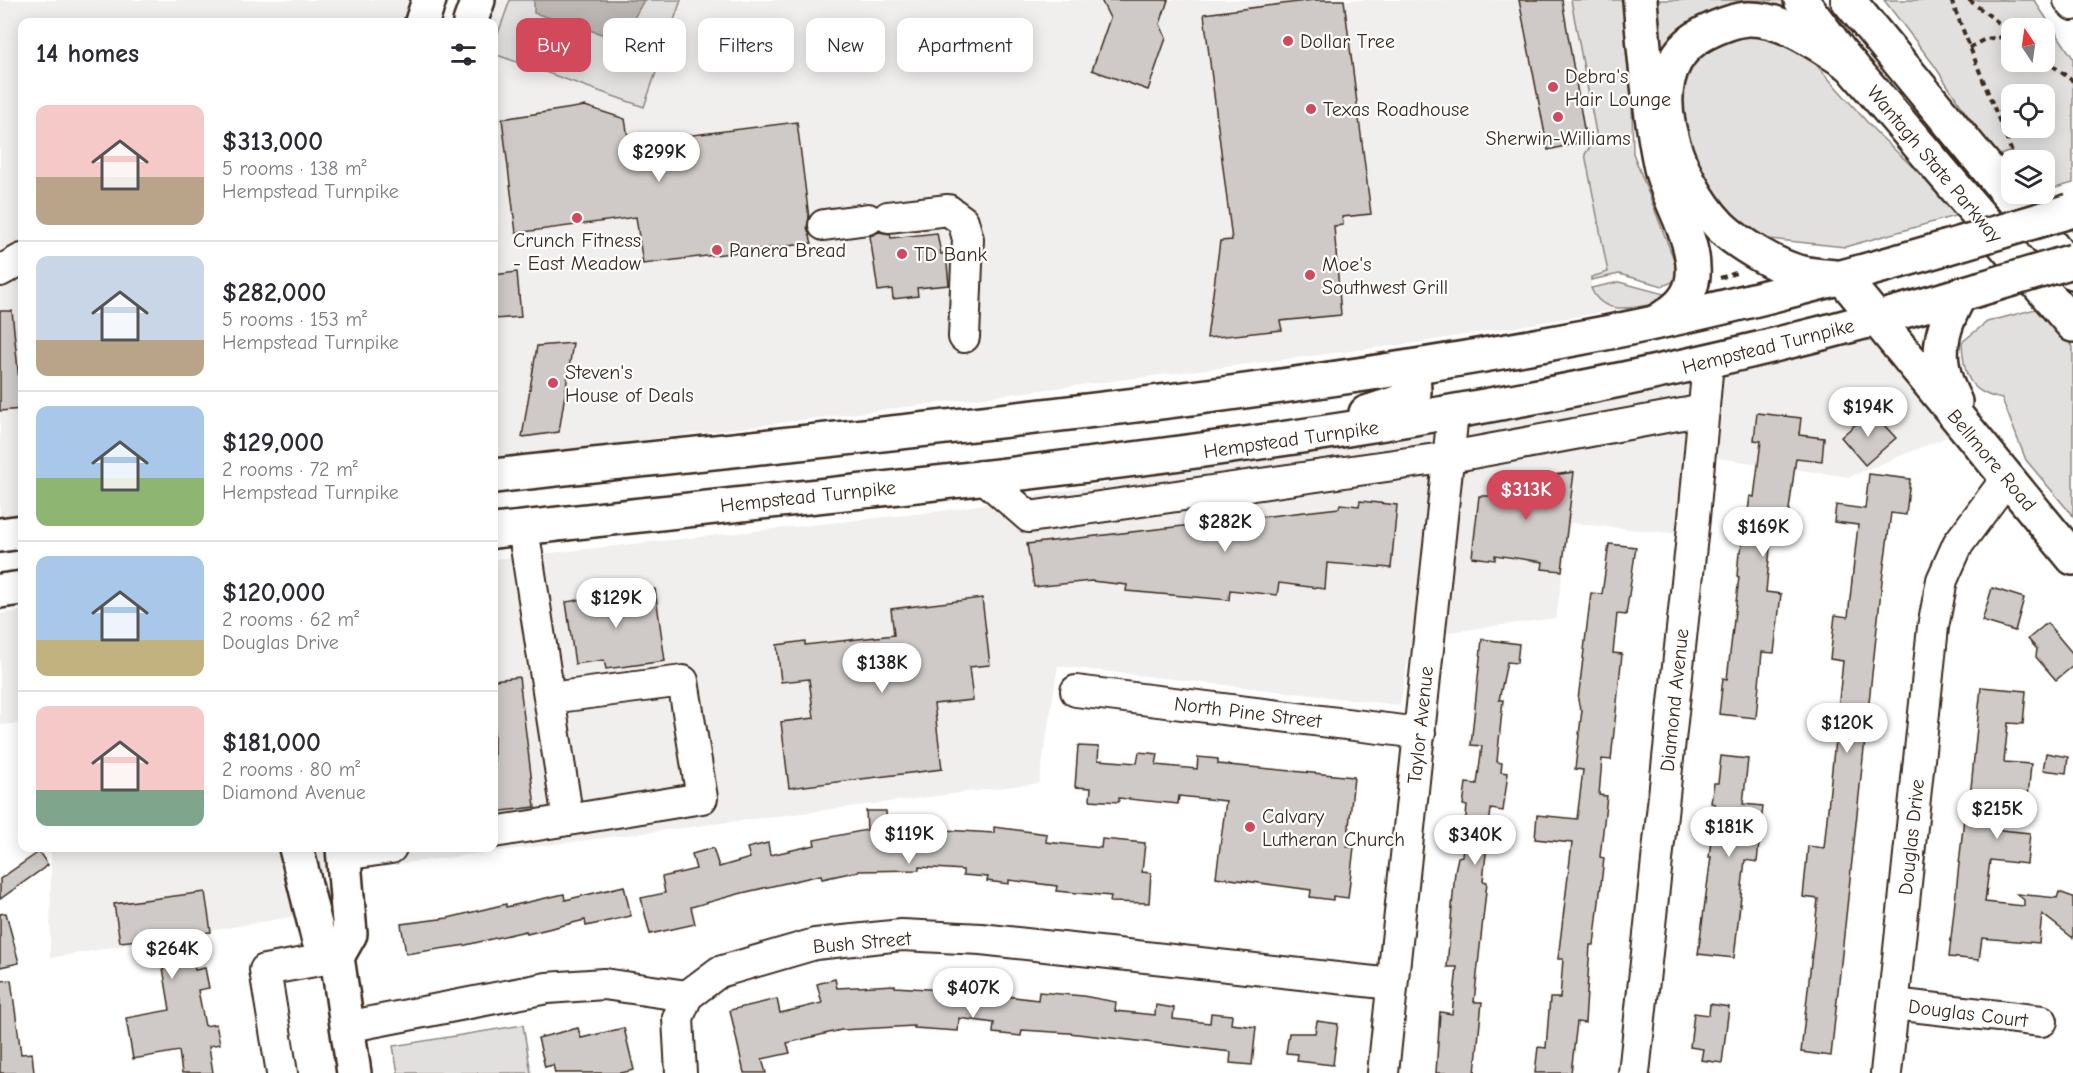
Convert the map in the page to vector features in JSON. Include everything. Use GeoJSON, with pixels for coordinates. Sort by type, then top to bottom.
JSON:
{"type":"FeatureCollection","features":[{"type":"Feature","properties":{"kind":"main road"},"geometry":{"type":"LineString","coordinates":[[423,18],[429,0]]}},
{"type":"Feature","properties":{"kind":"main road"},"geometry":{"type":"LineString","coordinates":[[471,18],[477,0]]}},
{"type":"Feature","properties":{"kind":"main road"},"geometry":{"type":"LineString","coordinates":[[1640,0],[1661,168],[1687,240],[1693,267],[1691,285],[1684,300],[1658,321]]}},
{"type":"Feature","properties":{"kind":"main road","name":"Wantagh State Parkway"},"geometry":{"type":"LineString","coordinates":[[1801,0],[1851,65],[2073,325]]}},
{"type":"Feature","properties":{"kind":"main road","name":"Wantagh State Parkway"},"geometry":{"type":"LineString","coordinates":[[1857,6],[2073,272]]}},
{"type":"Feature","properties":{"kind":"main road"},"geometry":{"type":"LineString","coordinates":[[1844,278],[1800,273],[1753,250],[1721,227],[1701,202],[1676,156],[1666,120],[1668,87],[1676,57],[1696,38],[1723,24],[1749,19],[1783,26],[1851,65]]}},
{"type":"Feature","properties":{"kind":"main road"},"geometry":{"type":"LineString","coordinates":[[498,476],[999,420],[1413,367],[1658,321],[1844,278],[2071,211]]}},
{"type":"Feature","properties":{"kind":"main road","name":"Hempstead Turnpike"},"geometry":{"type":"LineString","coordinates":[[508,530],[1203,452],[1453,413],[1708,362],[1877,319],[2073,261]]}},
{"type":"Feature","properties":{"kind":"main road","name":"Bellmore Road"},"geometry":{"type":"LineString","coordinates":[[1844,278],[2073,558]]}},
{"type":"Feature","properties":{"kind":"main road"},"geometry":{"type":"LineString","coordinates":[[1969,292],[1945,322],[1941,359],[1944,381],[1971,436]]}},
{"type":"Feature","properties":{"kind":"main road"},"geometry":{"type":"LineString","coordinates":[[1203,452],[1334,422],[1400,402],[1411,396],[1416,389],[1413,367]]}},
{"type":"Feature","properties":{"kind":"main road"},"geometry":{"type":"LineString","coordinates":[[0,535],[18,533]]}},
{"type":"Feature","properties":{"kind":"main road"},"geometry":{"type":"LineString","coordinates":[[0,591],[18,589]]}},
{"type":"Feature","properties":{"kind":"main road"},"geometry":{"type":"LineString","coordinates":[[297,852],[319,941],[337,957]]}},
{"type":"Feature","properties":{"kind":"main road"},"geometry":{"type":"LineString","coordinates":[[343,852],[342,867],[350,934],[337,957],[354,1073]]}},
{"type":"Feature","properties":{"kind":"street"},"geometry":{"type":"LineString","coordinates":[[824,225],[948,210],[963,221],[968,239],[964,336]]}},
{"type":"Feature","properties":{"kind":"street","name":"Diamond Avenue"},"geometry":{"type":"LineString","coordinates":[[1634,1073],[1708,362]]}},
{"type":"Feature","properties":{"kind":"street","name":"Hempstead Turnpike"},"geometry":{"type":"LineString","coordinates":[[982,476],[1029,517],[1449,458],[1704,410]]}},
{"type":"Feature","properties":{"kind":"street","name":"Taylor Avenue"},"geometry":{"type":"LineString","coordinates":[[1383,1073],[1453,413]]}},
{"type":"Feature","properties":{"kind":"street","name":"Douglas Drive"},"geometry":{"type":"LineString","coordinates":[[1886,1073],[1931,639],[1942,580],[1958,544],[2007,478]]}},
{"type":"Feature","properties":{"kind":"street"},"geometry":{"type":"LineString","coordinates":[[508,530],[550,698],[568,820]]}},
{"type":"Feature","properties":{"kind":"street"},"geometry":{"type":"LineString","coordinates":[[498,831],[702,798],[683,681],[550,698]]}},
{"type":"Feature","properties":{"kind":"street","name":"North Pine Street"},"geometry":{"type":"LineString","coordinates":[[1076,691],[1420,733]]}},
{"type":"Feature","properties":{"kind":"street","name":"Bush Street"},"geometry":{"type":"LineString","coordinates":[[687,996],[719,972],[815,944],[902,935],[981,939],[1392,984]]}},
{"type":"Feature","properties":{"kind":"street"},"geometry":{"type":"LineString","coordinates":[[282,1073],[265,970],[337,957]]}},
{"type":"Feature","properties":{"kind":"street"},"geometry":{"type":"LineString","coordinates":[[346,1027],[547,988],[604,984],[687,996],[678,1018],[681,1073]]}},
{"type":"Feature","properties":{"kind":"street","name":"Douglas Court"},"geometry":{"type":"LineString","coordinates":[[1894,1004],[2042,1022]]}},
{"type":"Feature","properties":{"kind":"path"},"geometry":{"type":"LineString","coordinates":[[1951,0],[2012,150]]}},
{"type":"Feature","properties":{"kind":"path"},"geometry":{"type":"LineString","coordinates":[[1969,0],[2001,25]]}},
{"type":"Feature","properties":{"kind":"path"},"geometry":{"type":"LineString","coordinates":[[1969,48],[1985,39],[2001,36]]}},
{"type":"Feature","properties":{"kind":"path"},"geometry":{"type":"LineString","coordinates":[[2055,67],[2073,81]]}},
{"type":"Feature","properties":{"kind":"shaded area"},"geometry":{"type":"Polygon","coordinates":[[[0,0],[417,0],[411,18],[18,18],[18,533],[0,535],[0,0]]]}},
{"type":"Feature","properties":{"kind":"shaded area"},"geometry":{"type":"Polygon","coordinates":[[[492,0],[1571,0],[1597,139],[1585,155],[1608,272],[1591,277],[1591,288],[1594,296],[1609,307],[1622,309],[1422,342],[498,458],[498,18],[486,18],[492,0]]]}},
{"type":"Feature","properties":{"kind":"shaded area"},"geometry":{"type":"Polygon","coordinates":[[[510,0],[681,0],[675,18],[603,18],[603,72],[656,72],[644,107],[545,72],[591,72],[591,18],[516,18],[516,62],[498,55],[498,34],[510,0]]]}},
{"type":"Feature","properties":{"kind":"shaded area"},"geometry":{"type":"Polygon","coordinates":[[[534,0],[644,0],[634,18],[603,18],[603,34],[591,31],[591,18],[550,18],[534,13],[534,0]]]}},
{"type":"Feature","properties":{"kind":"shaded area"},"geometry":{"type":"Polygon","coordinates":[[[1571,0],[1630,0],[1633,153],[1676,265],[1677,280],[1663,286],[1619,274],[1591,280],[1591,277],[1608,272],[1585,154],[1597,138],[1571,0]]]}},
{"type":"Feature","properties":{"kind":"shaded area"},"geometry":{"type":"Polygon","coordinates":[[[1657,0],[1785,0],[1787,8],[1736,6],[1715,10],[1697,21],[1664,48],[1658,43],[1657,0]]]}},
{"type":"Feature","properties":{"kind":"shaded area"},"geometry":{"type":"Polygon","coordinates":[[[1884,0],[2034,0],[2046,18],[2001,18],[2001,72],[2055,72],[2055,31],[2073,58],[2073,183],[2055,188],[2055,150],[2001,150],[2001,155],[1995,157],[1934,65],[1884,0]]]}},
{"type":"Feature","properties":{"kind":"shaded area"},"geometry":{"type":"Polygon","coordinates":[[[1744,28],[1783,35],[1812,60],[1875,131],[1962,214],[1845,247],[1760,238],[1720,207],[1678,122],[1680,74],[1709,40],[1744,28]]]}},
{"type":"Feature","properties":{"kind":"shaded area"},"geometry":{"type":"Polygon","coordinates":[[[1619,282],[1664,294],[1664,302],[1633,308],[1613,307],[1597,298],[1591,288],[1619,282]]]}},
{"type":"Feature","properties":{"kind":"shaded area"},"geometry":{"type":"Polygon","coordinates":[[[2043,307],[2073,347],[2073,516],[2026,460],[2002,399],[1981,392],[1974,386],[1964,363],[1962,342],[1987,322],[2043,307]]]}},
{"type":"Feature","properties":{"kind":"shaded area"},"geometry":{"type":"Polygon","coordinates":[[[1874,334],[1961,431],[1849,477],[1704,456],[1699,536],[1570,523],[1556,618],[1412,637],[1400,705],[1058,666],[1039,783],[498,851],[498,559],[942,511],[1673,389],[1874,334]]]}},
{"type":"Feature","properties":{"kind":"shaded area"},"geometry":{"type":"Polygon","coordinates":[[[18,612],[18,723],[0,725],[0,614],[18,612]]]}},
{"type":"Feature","properties":{"kind":"shaded area"},"geometry":{"type":"Polygon","coordinates":[[[51,852],[493,852],[295,877],[302,915],[50,958],[51,852]]]}},
{"type":"Feature","properties":{"kind":"shaded area"},"geometry":{"type":"Polygon","coordinates":[[[523,1025],[531,1073],[398,1073],[393,1046],[523,1025]]]}},
{"type":"Feature","properties":{"kind":"building"},"geometry":{"type":"Polygon","coordinates":[[[1101,0],[1168,0],[1160,24],[1166,38],[1148,90],[1092,70],[1110,18],[1101,0]]]}},
{"type":"Feature","properties":{"kind":"building"},"geometry":{"type":"Polygon","coordinates":[[[1313,0],[1344,0],[1371,214],[1342,217],[1343,225],[1334,226],[1341,315],[1280,321],[1282,330],[1207,338],[1220,241],[1232,240],[1204,14],[1313,0]]]}},
{"type":"Feature","properties":{"kind":"building"},"geometry":{"type":"Polygon","coordinates":[[[1519,0],[1562,0],[1586,141],[1548,150],[1519,0]]]}},
{"type":"Feature","properties":{"kind":"building"},"geometry":{"type":"Polygon","coordinates":[[[585,106],[625,119],[629,143],[797,122],[809,218],[807,227],[812,243],[643,264],[636,217],[516,233],[502,119],[585,106]]]}},
{"type":"Feature","properties":{"kind":"building"},"geometry":{"type":"Polygon","coordinates":[[[879,232],[890,234],[891,238],[937,233],[941,254],[946,253],[949,285],[917,288],[918,296],[893,299],[892,289],[878,291],[870,236],[879,232]]]}},
{"type":"Feature","properties":{"kind":"building"},"geometry":{"type":"Polygon","coordinates":[[[517,272],[521,317],[498,319],[498,274],[517,272]]]}},
{"type":"Feature","properties":{"kind":"building"},"geometry":{"type":"Polygon","coordinates":[[[0,311],[12,311],[18,370],[18,409],[0,411],[0,311]]]}},
{"type":"Feature","properties":{"kind":"building"},"geometry":{"type":"Polygon","coordinates":[[[573,343],[559,432],[522,437],[537,346],[573,343]]]}},
{"type":"Feature","properties":{"kind":"building"},"geometry":{"type":"Polygon","coordinates":[[[1871,411],[1896,438],[1865,465],[1841,437],[1871,411]]]}},
{"type":"Feature","properties":{"kind":"building"},"geometry":{"type":"Polygon","coordinates":[[[1757,413],[1801,418],[1799,435],[1824,438],[1822,461],[1796,458],[1785,539],[1771,538],[1766,592],[1781,594],[1774,653],[1762,652],[1756,718],[1719,714],[1723,678],[1727,679],[1739,577],[1737,576],[1739,552],[1744,542],[1750,496],[1754,497],[1761,441],[1754,440],[1757,413]]]}},
{"type":"Feature","properties":{"kind":"building"},"geometry":{"type":"Polygon","coordinates":[[[1574,472],[1562,571],[1542,569],[1543,562],[1495,555],[1495,560],[1472,557],[1479,496],[1492,496],[1494,484],[1574,472]]]}},
{"type":"Feature","properties":{"kind":"building"},"geometry":{"type":"Polygon","coordinates":[[[1869,474],[1910,479],[1906,515],[1891,513],[1831,1056],[1801,1052],[1818,899],[1803,897],[1808,846],[1824,848],[1843,661],[1830,659],[1835,615],[1848,617],[1858,525],[1834,522],[1836,505],[1865,509],[1869,474]]]}},
{"type":"Feature","properties":{"kind":"building"},"geometry":{"type":"Polygon","coordinates":[[[1360,501],[1397,505],[1391,568],[1327,563],[1325,589],[1279,583],[1277,595],[1230,590],[1229,600],[1126,591],[1127,585],[1091,581],[1034,587],[1027,544],[1339,508],[1340,504],[1359,506],[1360,501]]]}},
{"type":"Feature","properties":{"kind":"building"},"geometry":{"type":"Polygon","coordinates":[[[1609,544],[1636,547],[1626,615],[1617,614],[1613,653],[1622,654],[1611,760],[1602,759],[1599,795],[1607,796],[1600,857],[1604,858],[1594,945],[1590,945],[1585,1023],[1577,1022],[1571,1073],[1535,1073],[1538,1047],[1546,1048],[1550,998],[1560,998],[1563,959],[1558,959],[1572,843],[1535,839],[1537,815],[1577,819],[1583,770],[1575,769],[1582,710],[1578,700],[1591,593],[1602,594],[1609,544]]]}},
{"type":"Feature","properties":{"kind":"building"},"geometry":{"type":"Polygon","coordinates":[[[615,586],[617,595],[655,589],[665,661],[606,669],[604,660],[575,664],[566,602],[596,597],[595,589],[615,586]]]}},
{"type":"Feature","properties":{"kind":"building"},"geometry":{"type":"Polygon","coordinates":[[[1992,588],[2024,598],[2015,631],[1982,621],[1992,588]]]}},
{"type":"Feature","properties":{"kind":"building"},"geometry":{"type":"Polygon","coordinates":[[[982,598],[990,665],[969,667],[973,700],[934,704],[942,769],[789,788],[781,722],[814,718],[809,679],[781,682],[777,645],[805,641],[805,645],[894,635],[891,609],[982,598]]]}},
{"type":"Feature","properties":{"kind":"building"},"geometry":{"type":"Polygon","coordinates":[[[2047,623],[2073,654],[2073,666],[2056,680],[2036,657],[2037,649],[2028,639],[2047,623]]]}},
{"type":"Feature","properties":{"kind":"building"},"geometry":{"type":"Polygon","coordinates":[[[1482,639],[1519,644],[1517,663],[1507,662],[1499,700],[1503,700],[1497,762],[1502,763],[1501,772],[1508,773],[1503,811],[1491,809],[1483,881],[1487,882],[1474,1002],[1482,1002],[1475,1073],[1436,1073],[1440,1012],[1452,1014],[1457,967],[1447,967],[1455,871],[1458,857],[1462,856],[1467,806],[1463,805],[1466,783],[1477,784],[1482,746],[1471,745],[1482,639]]]}},
{"type":"Feature","properties":{"kind":"building"},"geometry":{"type":"Polygon","coordinates":[[[519,677],[535,807],[498,812],[498,680],[519,677]]]}},
{"type":"Feature","properties":{"kind":"building"},"geometry":{"type":"Polygon","coordinates":[[[1981,687],[2026,691],[2023,724],[2008,723],[2004,762],[2031,764],[2028,797],[1996,794],[1992,829],[2030,833],[2027,864],[1990,860],[1985,902],[2024,906],[2024,900],[2017,894],[2057,898],[2059,892],[2073,897],[2073,938],[2042,914],[2039,943],[1982,938],[1979,960],[1949,957],[1964,818],[1968,818],[1981,687]]]}},
{"type":"Feature","properties":{"kind":"building","name":"Calvary Lutheran Church"},"geometry":{"type":"Polygon","coordinates":[[[1078,746],[1099,747],[1098,760],[1137,763],[1139,752],[1158,754],[1156,765],[1197,769],[1198,757],[1218,759],[1218,764],[1354,777],[1347,847],[1354,847],[1348,898],[1333,896],[1333,900],[1310,897],[1311,890],[1216,877],[1226,801],[1179,796],[1178,804],[1119,798],[1119,802],[1090,800],[1091,788],[1075,787],[1078,746]]]}},
{"type":"Feature","properties":{"kind":"building"},"geometry":{"type":"Polygon","coordinates":[[[2046,753],[2068,757],[2066,773],[2043,770],[2046,753]]]}},
{"type":"Feature","properties":{"kind":"building"},"geometry":{"type":"Polygon","coordinates":[[[1721,756],[1748,759],[1743,804],[1763,806],[1757,862],[1745,860],[1734,958],[1698,954],[1711,857],[1709,857],[1715,804],[1711,803],[1714,783],[1718,783],[1721,756]]]}},
{"type":"Feature","properties":{"kind":"building"},"geometry":{"type":"Polygon","coordinates":[[[866,811],[886,811],[887,828],[944,826],[944,830],[994,833],[994,827],[1047,834],[1046,842],[1101,848],[1102,839],[1145,843],[1142,872],[1151,873],[1149,903],[1110,902],[1111,896],[1056,891],[1057,886],[1009,880],[1009,884],[987,881],[988,877],[963,875],[963,870],[919,867],[919,870],[859,871],[822,879],[821,875],[742,893],[691,907],[695,924],[650,934],[641,898],[665,893],[662,877],[696,869],[692,854],[713,848],[719,867],[750,858],[747,848],[768,843],[770,855],[815,845],[814,840],[867,830],[866,811]]]}},
{"type":"Feature","properties":{"kind":"building"},"geometry":{"type":"Polygon","coordinates":[[[39,852],[48,865],[0,899],[0,879],[39,852]]]}},
{"type":"Feature","properties":{"kind":"building"},"geometry":{"type":"Polygon","coordinates":[[[624,886],[631,916],[586,926],[585,920],[527,934],[526,931],[466,945],[406,954],[401,924],[448,918],[506,904],[506,907],[564,894],[565,900],[624,886]]]}},
{"type":"Feature","properties":{"kind":"building"},"geometry":{"type":"Polygon","coordinates":[[[205,892],[211,932],[189,934],[195,970],[205,968],[209,988],[198,990],[205,1026],[216,1024],[220,1044],[209,1046],[213,1073],[182,1073],[179,1051],[133,1059],[126,1018],[170,1010],[158,938],[120,942],[114,904],[205,892]]]}},
{"type":"Feature","properties":{"kind":"building"},"geometry":{"type":"Polygon","coordinates":[[[6,913],[19,963],[0,967],[0,914],[6,913]]]}},
{"type":"Feature","properties":{"kind":"building"},"geometry":{"type":"Polygon","coordinates":[[[835,979],[837,988],[895,985],[895,987],[943,990],[944,984],[991,988],[990,994],[1038,1000],[1039,992],[1083,996],[1116,1002],[1115,1011],[1155,1015],[1156,1005],[1174,1008],[1173,1019],[1210,1023],[1211,1013],[1232,1015],[1231,1024],[1256,1027],[1252,1065],[1230,1063],[1231,1052],[1069,1033],[1022,1030],[1021,1036],[993,1033],[994,1023],[959,1018],[958,1031],[914,1028],[914,1026],[841,1030],[787,1043],[790,1053],[762,1059],[766,1073],[744,1073],[730,1010],[777,999],[780,1013],[822,1003],[817,984],[835,979]]]}},
{"type":"Feature","properties":{"kind":"building"},"geometry":{"type":"Polygon","coordinates":[[[11,980],[21,1054],[32,1053],[34,1073],[0,1073],[0,981],[11,980]]]}},
{"type":"Feature","properties":{"kind":"building"},"geometry":{"type":"Polygon","coordinates":[[[1710,1004],[1729,1007],[1722,1063],[1701,1060],[1703,1049],[1690,1047],[1694,1013],[1709,1015],[1710,1004]]]}},
{"type":"Feature","properties":{"kind":"building"},"geometry":{"type":"Polygon","coordinates":[[[1317,1021],[1338,1024],[1333,1065],[1297,1061],[1298,1054],[1286,1053],[1289,1033],[1315,1033],[1317,1021]]]}},
{"type":"Feature","properties":{"kind":"building"},"geometry":{"type":"Polygon","coordinates":[[[578,1028],[581,1038],[624,1028],[634,1070],[621,1073],[555,1073],[553,1065],[545,1067],[538,1038],[578,1028]]]}},
{"type":"Feature","properties":{"kind":"place","name":"Dollar Tree"},"geometry":{"type":"Point","coordinates":[1288,41]}},
{"type":"Feature","properties":{"kind":"place","name":"Debra's Hair Lounge"},"geometry":{"type":"Point","coordinates":[1553,87]}},
{"type":"Feature","properties":{"kind":"place","name":"Texas Roadhouse"},"geometry":{"type":"Point","coordinates":[1311,109]}},
{"type":"Feature","properties":{"kind":"place","name":"Sherwin-Williams"},"geometry":{"type":"Point","coordinates":[1558,117]}},
{"type":"Feature","properties":{"kind":"place","name":"Crunch Fitness - East Meadow"},"geometry":{"type":"Point","coordinates":[577,218]}},
{"type":"Feature","properties":{"kind":"place","name":"Panera Bread"},"geometry":{"type":"Point","coordinates":[717,250]}},
{"type":"Feature","properties":{"kind":"place","name":"TD Bank"},"geometry":{"type":"Point","coordinates":[902,254]}},
{"type":"Feature","properties":{"kind":"place","name":"Moe's Southwest Grill"},"geometry":{"type":"Point","coordinates":[1310,275]}},
{"type":"Feature","properties":{"kind":"place","name":"Steven's House of Deals"},"geometry":{"type":"Point","coordinates":[553,383]}},
{"type":"Feature","properties":{"kind":"place","name":"Calvary Lutheran Church"},"geometry":{"type":"Point","coordinates":[1250,827]}}]}
